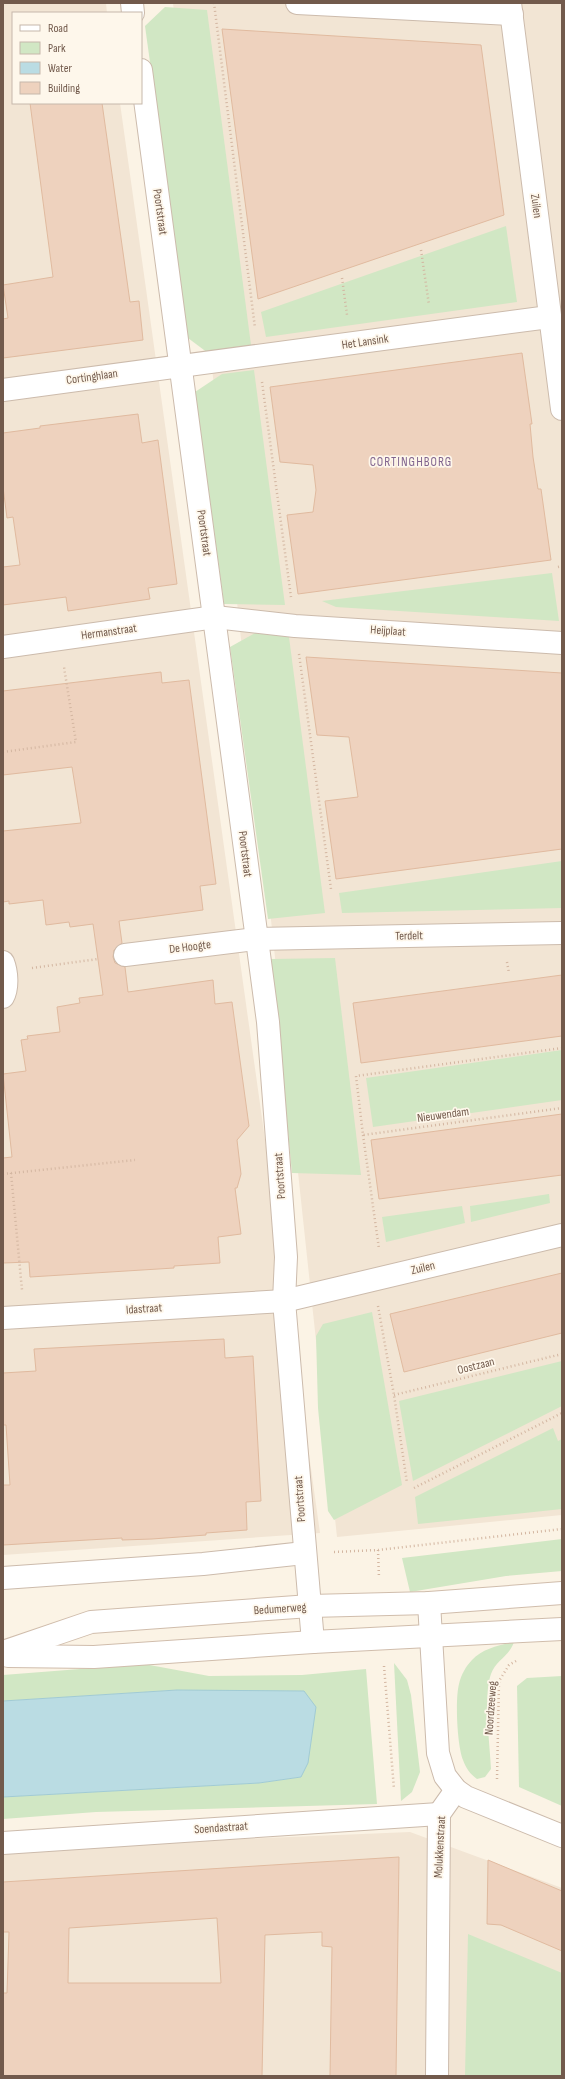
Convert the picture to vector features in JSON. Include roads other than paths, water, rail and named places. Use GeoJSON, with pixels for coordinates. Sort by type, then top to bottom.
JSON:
{"type":"FeatureCollection","features":[{"type":"Feature","properties":{"kind":"street"},"geometry":{"type":"LineString","coordinates":[[297,3],[511,9]]}},
{"type":"Feature","properties":{"kind":"street","name":"Zuilen"},"geometry":{"type":"LineString","coordinates":[[511,9],[549,317],[562,409]]}},
{"type":"Feature","properties":{"kind":"street","name":"Poortstraat"},"geometry":{"type":"LineString","coordinates":[[142,77],[268,1022],[286,1257],[284,1300],[304,1553],[313,1642]]}},
{"type":"Feature","properties":{"kind":"street","name":"Het Lansink"},"geometry":{"type":"LineString","coordinates":[[181,364],[258,357],[549,317]]}},
{"type":"Feature","properties":{"kind":"street","name":"Cortinghlaan"},"geometry":{"type":"LineString","coordinates":[[3,390],[181,364]]}},
{"type":"Feature","properties":{"kind":"street","name":"Heijplaat"},"geometry":{"type":"LineString","coordinates":[[215,617],[295,626],[562,643]]}},
{"type":"Feature","properties":{"kind":"street","name":"Hermanstraat"},"geometry":{"type":"LineString","coordinates":[[3,647],[215,617]]}},
{"type":"Feature","properties":{"kind":"street","name":"Terdelt"},"geometry":{"type":"LineString","coordinates":[[256,939],[562,933]]}},
{"type":"Feature","properties":{"kind":"street","name":"De Hoogte"},"geometry":{"type":"LineString","coordinates":[[125,955],[256,939]]}},
{"type":"Feature","properties":{"kind":"street"},"geometry":{"type":"LineString","coordinates":[[3,997],[5,994],[5,966]]}},
{"type":"Feature","properties":{"kind":"street","name":"Zuilen"},"geometry":{"type":"LineString","coordinates":[[284,1300],[562,1235]]}},
{"type":"Feature","properties":{"kind":"street","name":"Idastraat"},"geometry":{"type":"LineString","coordinates":[[3,1318],[284,1300]]}},
{"type":"Feature","properties":{"kind":"street"},"geometry":{"type":"LineString","coordinates":[[3,1578],[203,1564],[304,1553]]}},
{"type":"Feature","properties":{"kind":"street","name":"Bedumerweg"},"geometry":{"type":"LineString","coordinates":[[3,1652],[91,1622],[310,1606],[429,1603],[562,1593]]}},
{"type":"Feature","properties":{"kind":"street"},"geometry":{"type":"LineString","coordinates":[[429,1603],[438,1753],[445,1776],[456,1790],[466,1797],[562,1836]]}},
{"type":"Feature","properties":{"kind":"street"},"geometry":{"type":"LineString","coordinates":[[3,1656],[94,1657],[313,1642],[562,1629]]}},
{"type":"Feature","properties":{"kind":"street","name":"Molukkenstraat"},"geometry":{"type":"LineString","coordinates":[[437,2076],[440,1814],[456,1790]]}},
{"type":"Feature","properties":{"kind":"street","name":"Soendastraat"},"geometry":{"type":"LineString","coordinates":[[3,1842],[440,1814]]}},
{"type":"Feature","properties":{"kind":"water"},"geometry":{"type":"Polygon","coordinates":[[[177,1690],[304,1691],[316,1707],[308,1763],[301,1777],[259,1783],[3,1797],[3,1701],[177,1690]]]}},
{"type":"Feature","properties":{"kind":"district","name":"CORTINGHBORG"},"geometry":{"type":"Point","coordinates":[411,462]}}]}
